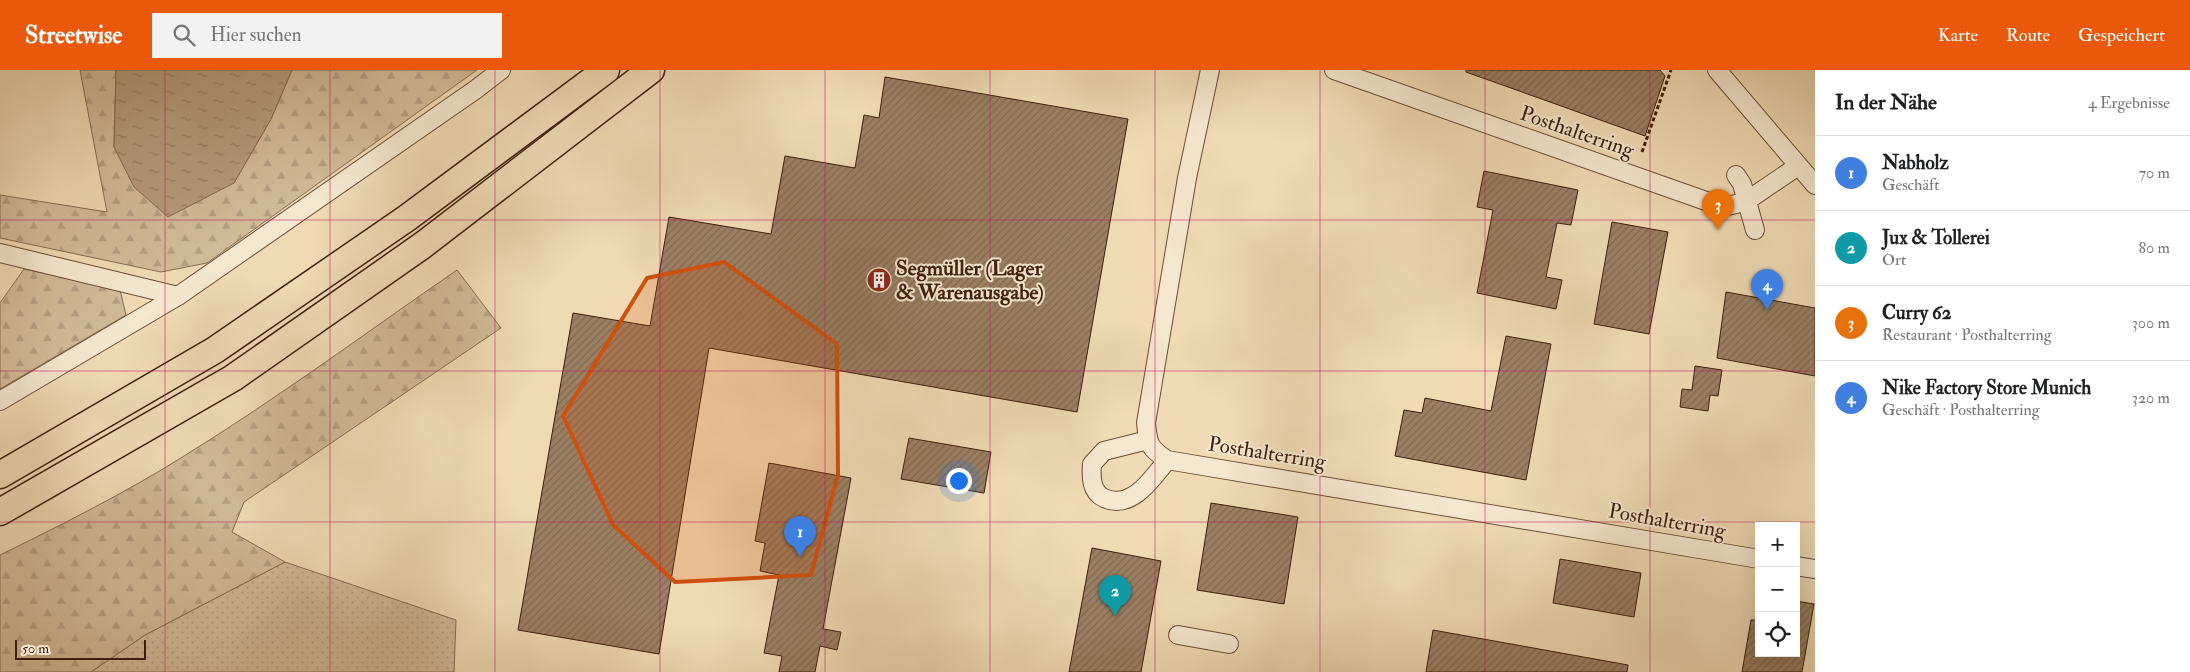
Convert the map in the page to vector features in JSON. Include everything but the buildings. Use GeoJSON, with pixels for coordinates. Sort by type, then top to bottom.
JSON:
{"type":"FeatureCollection","features":[{"type":"Feature","properties":{"kind":"highway"},"geometry":{"type":"LineString","coordinates":[[0,475],[215,350],[407,218],[606,70]]}},
{"type":"Feature","properties":{"kind":"highway"},"geometry":{"type":"LineString","coordinates":[[0,512],[233,378],[423,245],[652,70]]}},
{"type":"Feature","properties":{"kind":"street"},"geometry":{"type":"LineString","coordinates":[[0,401],[178,296],[467,96],[501,70]]}},
{"type":"Feature","properties":{"kind":"street"},"geometry":{"type":"LineString","coordinates":[[1148,440],[1104,451],[1092,464],[1092,484],[1099,496],[1112,502],[1126,500],[1146,486],[1167,460],[1153,450],[1148,440],[1146,423],[1187,178],[1210,70]]}},
{"type":"Feature","properties":{"kind":"street","name":"Posthalterring"},"geometry":{"type":"LineString","coordinates":[[1334,70],[1423,108],[1723,207],[1745,202],[1798,166]]}},
{"type":"Feature","properties":{"kind":"street"},"geometry":{"type":"LineString","coordinates":[[1717,70],[1815,186]]}},
{"type":"Feature","properties":{"kind":"street"},"geometry":{"type":"LineString","coordinates":[[1736,175],[1742,184],[1745,202],[1755,230]]}},
{"type":"Feature","properties":{"kind":"street"},"geometry":{"type":"LineString","coordinates":[[0,253],[178,296]]}},
{"type":"Feature","properties":{"kind":"street","name":"Posthalterring"},"geometry":{"type":"LineString","coordinates":[[1167,460],[1755,558]]}},
{"type":"Feature","properties":{"kind":"street"},"geometry":{"type":"LineString","coordinates":[[1800,567],[1815,569]]}},
{"type":"Feature","properties":{"kind":"street"},"geometry":{"type":"LineString","coordinates":[[1178,635],[1229,644]]}},
{"type":"Feature","properties":{"kind":"path"},"geometry":{"type":"LineString","coordinates":[[1642,152],[1671,70]]}},
{"type":"Feature","properties":{"kind":"highlighted area"},"geometry":{"type":"Polygon","coordinates":[[[724,262],[837,344],[838,475],[811,575],[675,582],[613,525],[563,416],[647,278],[724,262]]]}},
{"type":"Feature","properties":{"kind":"green space"},"geometry":{"type":"Polygon","coordinates":[[[80,70],[116,70],[114,147],[234,183],[271,119],[292,70],[477,70],[207,263],[161,272],[0,238],[0,195],[107,212],[80,70]]]}},
{"type":"Feature","properties":{"kind":"green space"},"geometry":{"type":"Polygon","coordinates":[[[24,269],[120,290],[126,315],[0,389],[0,303],[24,269]]]}},
{"type":"Feature","properties":{"kind":"green space"},"geometry":{"type":"Polygon","coordinates":[[[457,270],[501,328],[244,502],[232,532],[285,562],[145,635],[91,672],[0,672],[0,555],[117,495],[184,456],[288,388],[457,270]]]}},
{"type":"Feature","properties":{"kind":"green space"},"geometry":{"type":"Polygon","coordinates":[[[285,562],[456,620],[454,672],[91,672],[145,635],[285,562]]]}},
{"type":"Feature","properties":{"kind":"water"},"geometry":{"type":"Polygon","coordinates":[[[116,70],[292,70],[271,119],[234,183],[168,217],[134,187],[114,147],[116,70]]]}},
{"type":"Feature","properties":{"kind":"place","name":"Curry 62"},"geometry":{"type":"Point","coordinates":[1718,230]}},
{"type":"Feature","properties":{"kind":"place","name":"Segmüller (Lager & Warenausgabe)"},"geometry":{"type":"Point","coordinates":[879,280]}},
{"type":"Feature","properties":{"kind":"place","name":"Nike Factory Store Munich"},"geometry":{"type":"Point","coordinates":[1767,310]}},
{"type":"Feature","properties":{"kind":"place","name":"Nabholz"},"geometry":{"type":"Point","coordinates":[800,557]}},
{"type":"Feature","properties":{"kind":"place","name":"Jux & Tollerei"},"geometry":{"type":"Point","coordinates":[1115,616]}}]}
